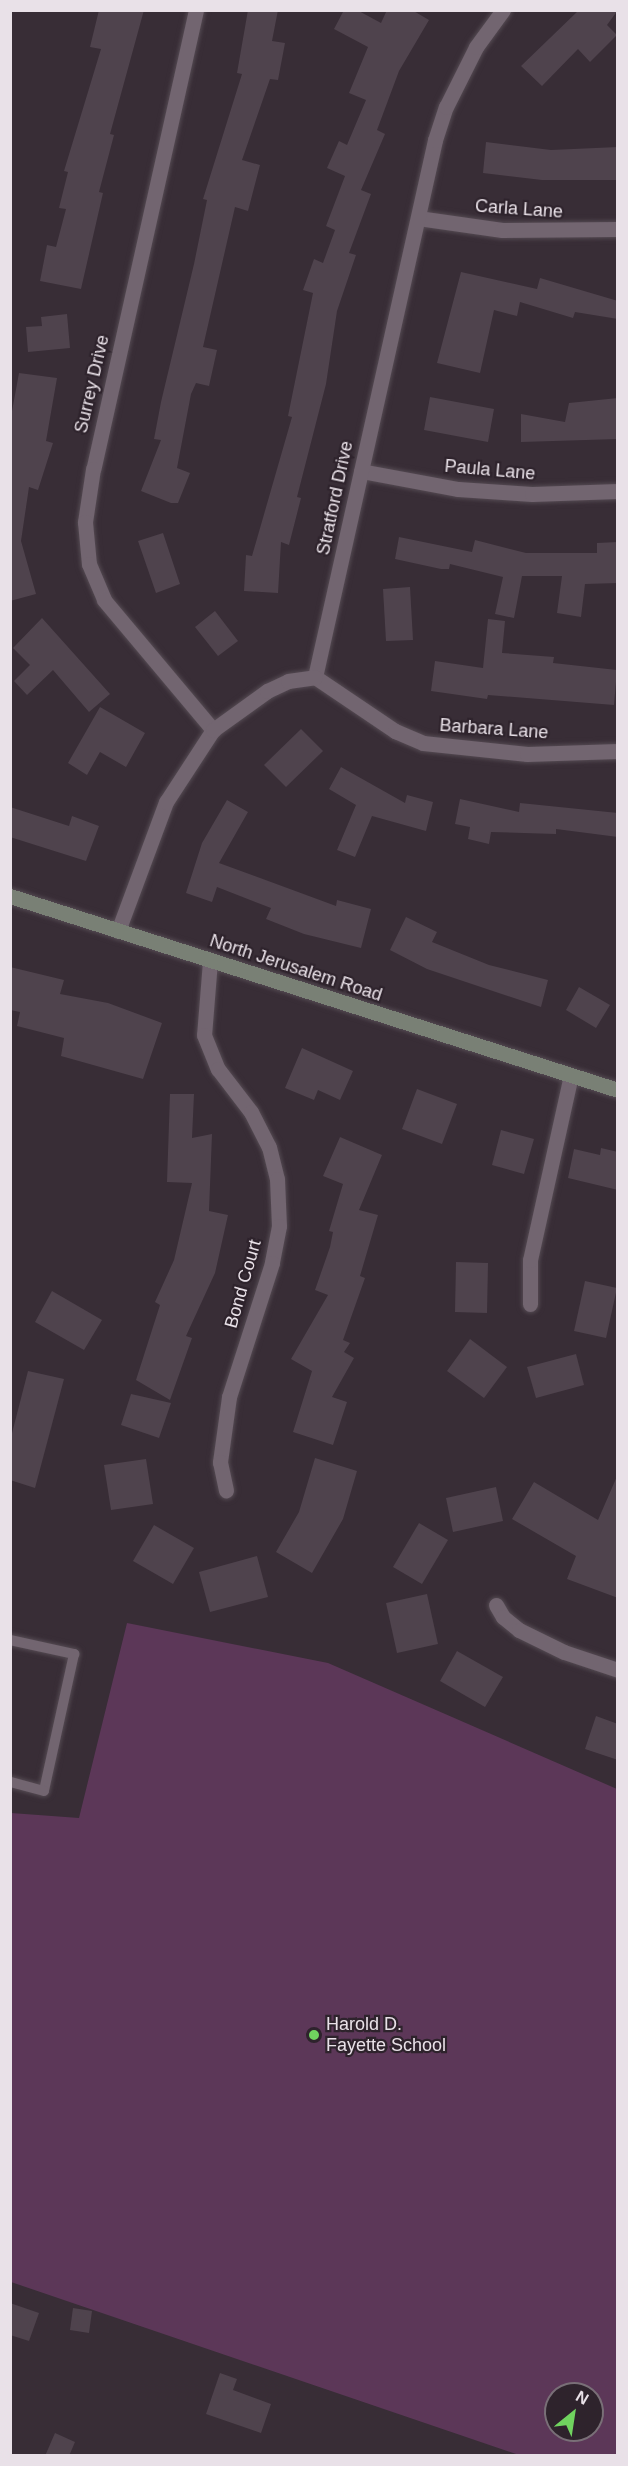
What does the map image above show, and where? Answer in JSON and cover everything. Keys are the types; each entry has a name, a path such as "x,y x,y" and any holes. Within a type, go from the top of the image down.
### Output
{"main road":[{"name":"North Jerusalem Road","path":"10,896 618,1090"}],"street":[{"name":"Surrey Drive","path":"196,10 93,469 85,522 89,564 104,600 213,730"},
{"name":"Stratford Drive","path":"315,677 418,218 446,107 476,47 503,10"},
{"name":"Carla Lane","path":"418,218 502,230 618,229"},
{"name":"Paula Lane","path":"361,471 458,489 532,494 618,491"},
{"path":"118,931 166,802 213,730 267,691 288,681 315,677"},
{"name":"Barbara Lane","path":"315,677 395,731 423,743 527,754 618,751"},
{"name":"Bond Court","path":"210,961 204,1035 218,1069 251,1112 269,1147 277,1179 279,1226 273,1263 229,1397 220,1462 226,1490"},
{"path":"530,1304 530,1260 571,1074"},
{"path":"496,1605 503,1617 519,1630 564,1652 618,1671"}],"lane":[{"path":"10,1640 74,1654 44,1791 10,1782"}],"shaded area":[{"name":"Harold D. Fayette School","path":"127,1623 328,1663 617,1789 617,2455 519,2455 11,2282 11,1813 79,1818"}],"building":[{"path":"99,10 144,10 110,134 114,135 99,192 103,193 81,289 40,281 47,245 56,247 66,209 59,208 68,172 64,171 101,49 90,47"},
{"path":"248,10 278,10 272,41 285,43 278,80 270,79 242,160 260,165 248,211 235,207 203,347 217,350 209,386 196,383 191,394 177,468 190,473 178,503 171,503 141,491 161,440 154,439 161,402 194,264 207,200 203,199 242,74 237,73"},
{"path":"344,10 357,10 381,23 387,10 412,10 429,20 399,71 377,130 385,134 361,190 371,194 349,253 356,255 337,311 326,384 297,497 301,498 289,545 281,542 278,593 244,591 246,555 252,556 292,417 288,416 313,293 303,290 314,259 323,263 335,230 326,226 345,176 327,168 339,141 347,145 366,100 349,93 368,47 334,29"},
{"path":"579,10 618,10 607,25 617,35 590,62 578,49 542,86 521,66"},
{"path":"486,142 551,150 618,147 618,180 542,180 483,173"},
{"path":"461,272 537,289 540,278 618,301 618,319 575,312 573,318 520,302 517,316 494,310 480,373 437,363"},
{"path":"67,314 70,348 28,352 26,327 42,326 41,317"},
{"path":"19,373 57,378 46,441 53,443 38,490 29,487 21,541 36,594 10,601 10,422"},
{"path":"430,397 494,409 488,442 424,430"},
{"path":"618,398 618,439 521,442 521,414 565,422 569,403"},
{"path":"163,533 180,584 156,593 138,541"},
{"path":"399,537 472,552 475,540 526,553 597,553 597,543 618,542 618,583 585,584 581,617 557,613 562,576 522,576 514,618 495,614 503,577 450,564 449,569 441,569 395,559"},
{"path":"410,587 413,640 386,641 383,589"},
{"path":"215,611 238,641 218,656 195,627"},
{"path":"42,618 110,694 89,712 53,670 27,695 14,681 30,665 13,648"},
{"path":"488,619 505,621 502,653 554,657 553,663 617,670 614,705 488,695 487,699 431,691 435,661 483,668"},
{"path":"100,707 145,733 126,767 100,752 87,775 68,763"},
{"path":"301,729 323,751 286,787 264,765"},
{"path":"341,767 405,803 407,795 433,802 426,831 372,816 355,857 337,850 356,805 329,789"},
{"path":"460,799 519,812 520,803 618,813 618,837 556,829 556,834 491,832 489,844 468,839 470,827 455,824"},
{"path":"227,800 248,812 219,863 336,906 337,900 371,909 361,948 304,934 266,919 271,908 217,887 212,902 186,893 202,843"},
{"path":"10,807 69,826 72,816 99,826 86,861 10,837"},
{"path":"406,917 437,932 432,942 489,965 548,980 541,1007 427,969 390,950"},
{"path":"10,967 64,980 60,994 108,1003 162,1023 143,1079 61,1056 64,1038 17,1026 20,1012 10,1010"},
{"path":"579,987 610,1005 596,1028 566,1010"},
{"path":"302,1048 353,1071 340,1100 318,1090 314,1100 285,1088"},
{"path":"417,1089 457,1104 442,1144 402,1129"},
{"path":"170,1094 194,1094 192,1138 212,1134 209,1211 228,1215 215,1273 186,1336 192,1338 170,1400 136,1380 160,1305 155,1302 174,1260 192,1183 167,1182"},
{"path":"501,1130 534,1139 524,1174 492,1165"},
{"path":"340,1137 382,1155 359,1210 378,1215 360,1276 365,1278 343,1340 350,1343 344,1352 354,1358 332,1397 347,1402 333,1445 293,1432 312,1371 291,1359 328,1295 315,1290 330,1247 333,1232 329,1231 343,1184 323,1176"},
{"path":"601,1148 618,1152 618,1190 568,1178 574,1149 600,1155"},
{"path":"456,1262 488,1263 487,1313 455,1312"},
{"path":"585,1281 617,1288 606,1338 574,1331"},
{"path":"52,1291 102,1320 84,1350 35,1322"},
{"path":"470,1339 507,1367 484,1398 447,1371"},
{"path":"576,1354 584,1385 536,1398 527,1367"},
{"path":"28,1371 64,1379 35,1488 10,1480 10,1441"},
{"path":"131,1394 171,1403 159,1438 121,1425"},
{"path":"315,1458 357,1471 343,1519 312,1573 276,1552 299,1512"},
{"path":"146,1459 153,1504 111,1510 104,1465"},
{"path":"618,1474 618,1598 567,1579 576,1556 512,1519 534,1482 598,1520"},
{"path":"496,1487 503,1521 453,1532 446,1498"},
{"path":"419,1523 448,1540 422,1584 393,1567"},
{"path":"154,1525 194,1548 173,1584 133,1561"},
{"path":"257,1556 268,1597 210,1612 199,1572"},
{"path":"427,1594 438,1644 397,1653 386,1603"},
{"path":"457,1651 503,1677 485,1707 440,1681"},
{"path":"596,1716 618,1724 618,1760 585,1749"},
{"path":"10,2303 39,2313 29,2341 10,2335"},
{"path":"73,2308 92,2311 89,2333 70,2330"},
{"path":"220,2373 237,2379 233,2390 271,2404 261,2433 206,2414"},
{"path":"55,2433 75,2442 69,2456 45,2456"}],"place":[{"name":"Harold D. Fayette School","path":"314,2035"}]}
